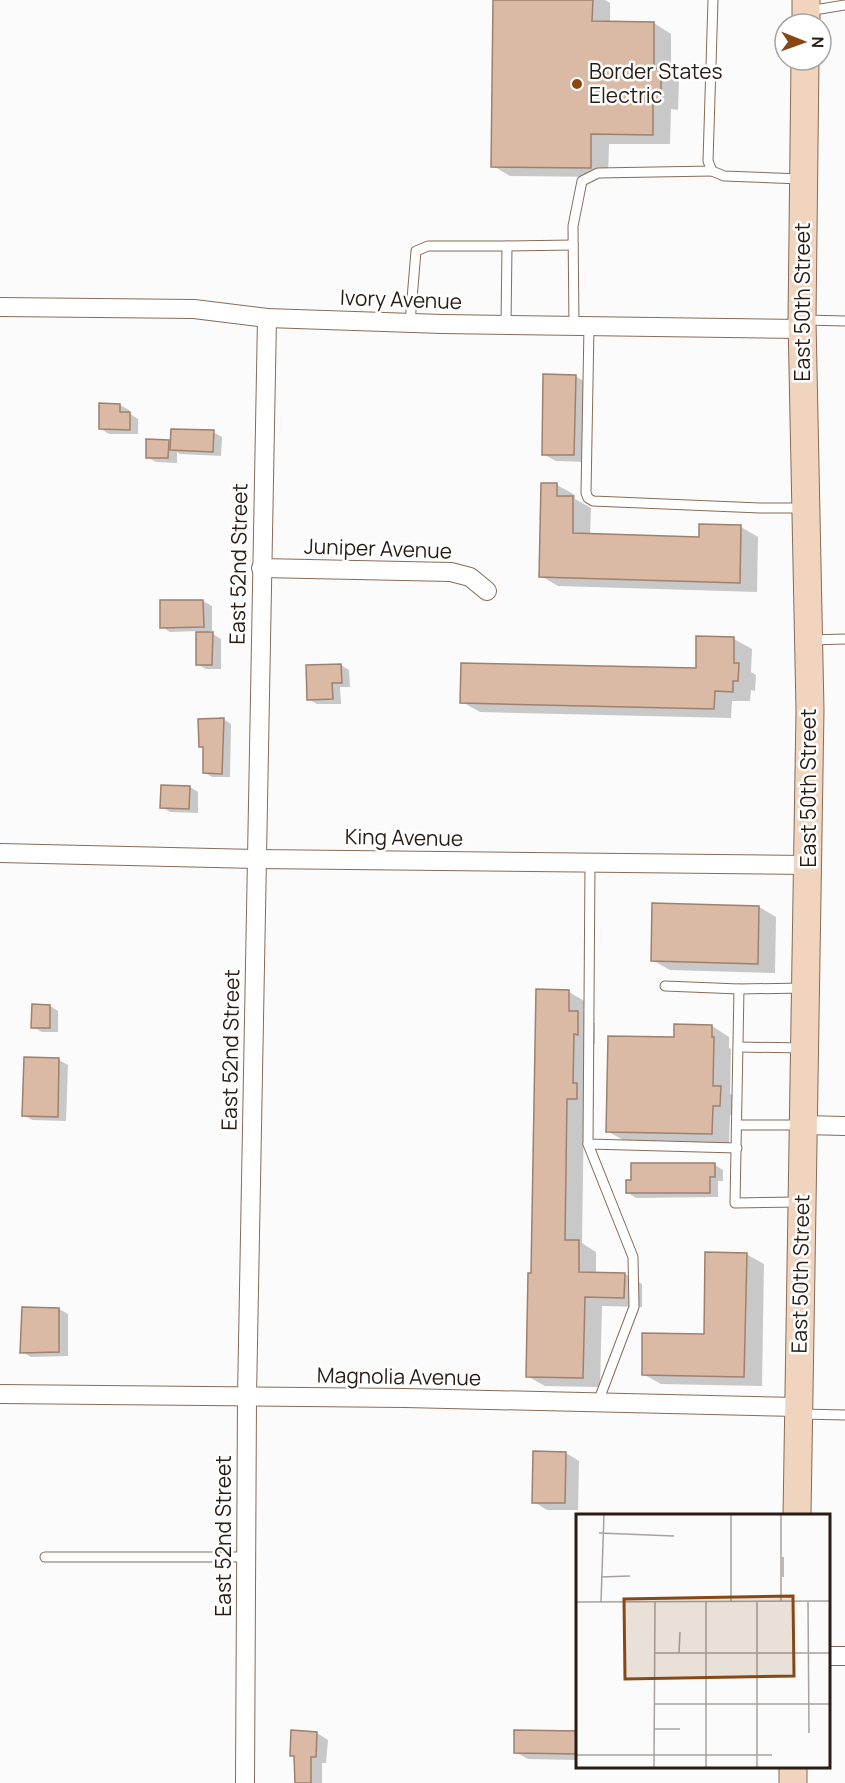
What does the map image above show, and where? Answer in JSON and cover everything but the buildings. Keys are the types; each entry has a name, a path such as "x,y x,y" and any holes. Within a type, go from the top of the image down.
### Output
{"main road":[{"name":"East 50th Street","path":"797,1514 808,865 808,640 802,324 805,72"}],"street":[{"name":"Ivory Avenue","path":"0,307 194,309 267,318 410,323 582,326 802,324"},
{"name":"East 52nd Street","path":"244,1783 247,1397 267,318"},
{"name":"Juniper Avenue","path":"261,568 451,572 470,577 487,591"},
{"name":"King Avenue","path":"0,853 257,859 808,865"},
{"path":"803,1125 845,1126"},
{"name":"Magnolia Avenue","path":"0,1394 598,1402 798,1410"}],"lane":[{"path":"712,0 708,161 712,171"},
{"path":"806,12 845,5"},
{"path":"803,179 724,176 712,171 598,173 582,181 573,226 573,245 582,326 586,493 588,498 593,501 806,507"},
{"path":"410,323 416,251 428,246 573,245"},
{"path":"506,325 507,246"},
{"path":"802,324 845,321"},
{"path":"808,640 845,639"},
{"path":"590,862 588,1144 633,1257 634,1307 598,1402"},
{"path":"665,986 740,989 806,987"},
{"path":"740,989 735,1203 802,1202"},
{"path":"739,1047 805,1048"},
{"path":"737,1125 803,1125"},
{"path":"588,1144 737,1148"},
{"path":"798,1410 845,1415"},
{"path":"45,1557 246,1557"}],"place":[{"name":"Border States Electric","path":"577,84"}]}
